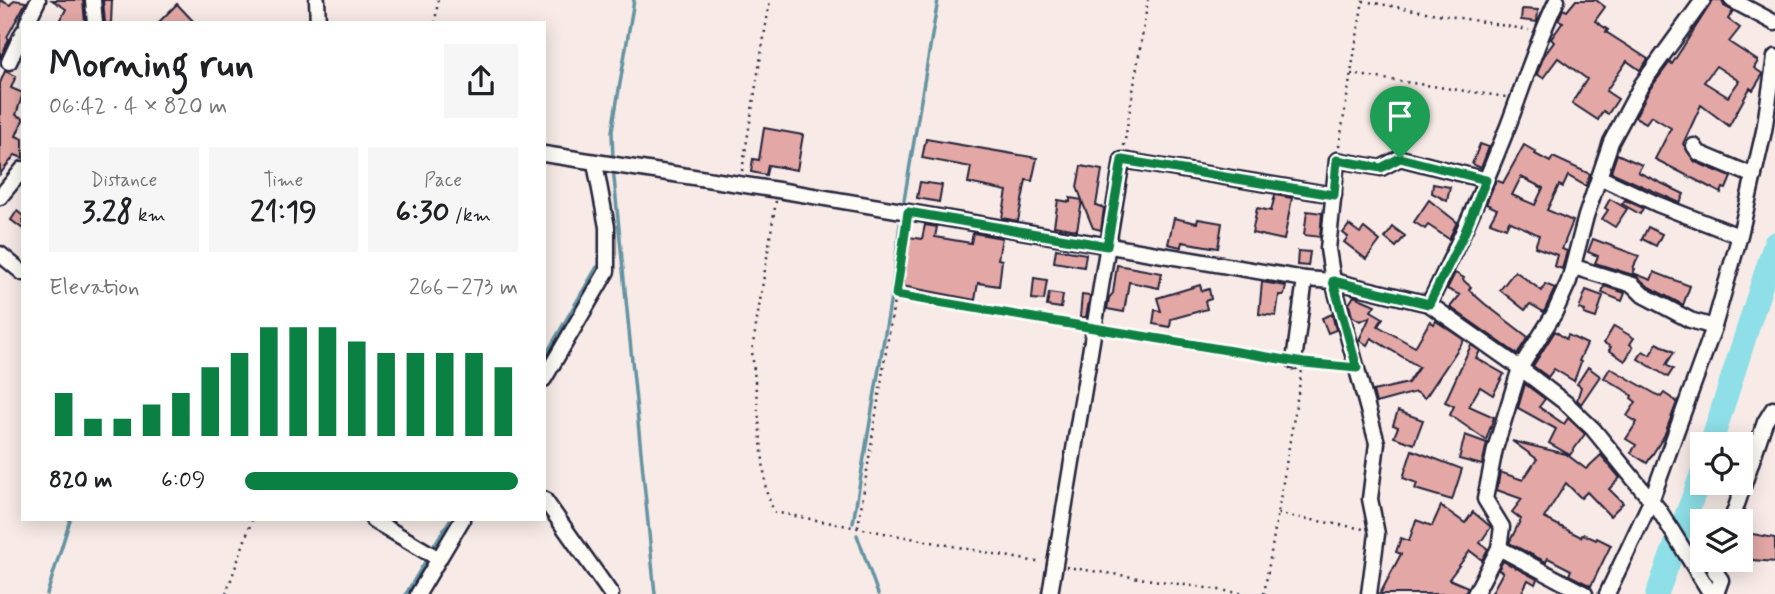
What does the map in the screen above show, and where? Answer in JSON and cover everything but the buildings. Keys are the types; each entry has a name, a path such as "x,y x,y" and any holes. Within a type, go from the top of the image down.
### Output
{"street":[{"path":"28,21 38,0"},
{"path":"93,0 95,21"},
{"path":"317,0 318,21"},
{"path":"1429,304 1464,234 1557,0"},
{"path":"1475,594 1499,548 1502,527 1485,499 1495,449 1520,368 1554,314 1574,267 1586,216 1611,142 1642,84 1703,0"},
{"path":"1732,0 1775,23"},
{"path":"11,62 21,37"},
{"path":"1607,594 1655,505 1714,327 1754,176 1775,57"},
{"path":"1694,146 1699,153 1754,176"},
{"path":"546,154 778,190 1305,279 1333,281 1429,304 1567,404 1592,429 1655,505 1714,594 1721,580 1717,572"},
{"path":"1369,594 1377,531 1370,499 1377,443 1333,281 1328,249 1337,160 1381,168 1400,158 1486,180"},
{"path":"1050,594 1122,160 1334,195"},
{"path":"546,376 607,271 607,227 600,164"},
{"path":"0,197 21,171"},
{"path":"1599,177 1657,204 1740,236"},
{"path":"0,254 21,271"},
{"path":"1574,267 1633,285 1643,295 1690,320 1714,327"},
{"path":"1294,361 1305,279"},
{"path":"1735,509 1765,422 1773,409 1775,410"},
{"path":"546,502 611,594"},
{"path":"375,521 439,559"},
{"path":"418,594 461,521"},
{"path":"1499,548 1585,594"}],"path":[{"path":"435,21 438,0"},
{"path":"740,185 770,0"},
{"path":"1122,160 1148,0"},
{"path":"1337,160 1363,0 1542,33"},
{"path":"1351,74 1517,99"},
{"path":"778,190 752,351 766,491 774,512 1055,566 1246,594"},
{"path":"858,528 908,212"},
{"path":"896,295 1294,361"},
{"path":"1264,594 1304,363 1357,368"},
{"path":"1278,514 1377,531"},
{"path":"226,594 252,521"}],"waterway":[{"path":"613,161 612,131 634,0"},
{"path":"904,200 938,0"},
{"path":"613,168 655,594"},
{"path":"853,523 891,297 900,224"},
{"path":"1715,432 1775,243"},
{"path":"546,355 597,267"},
{"path":"1657,594 1694,495"},
{"path":"47,594 70,521"},
{"path":"433,547 449,521"},
{"path":"857,535 878,594"},
{"path":"406,594 428,557"}],"route":[{"path":"1400,158 1486,180 1464,234 1429,304 1333,281 1357,368 1304,363 896,295 908,212 1107,246 1122,160 1334,195 1337,160 1381,168 1400,158"}]}
